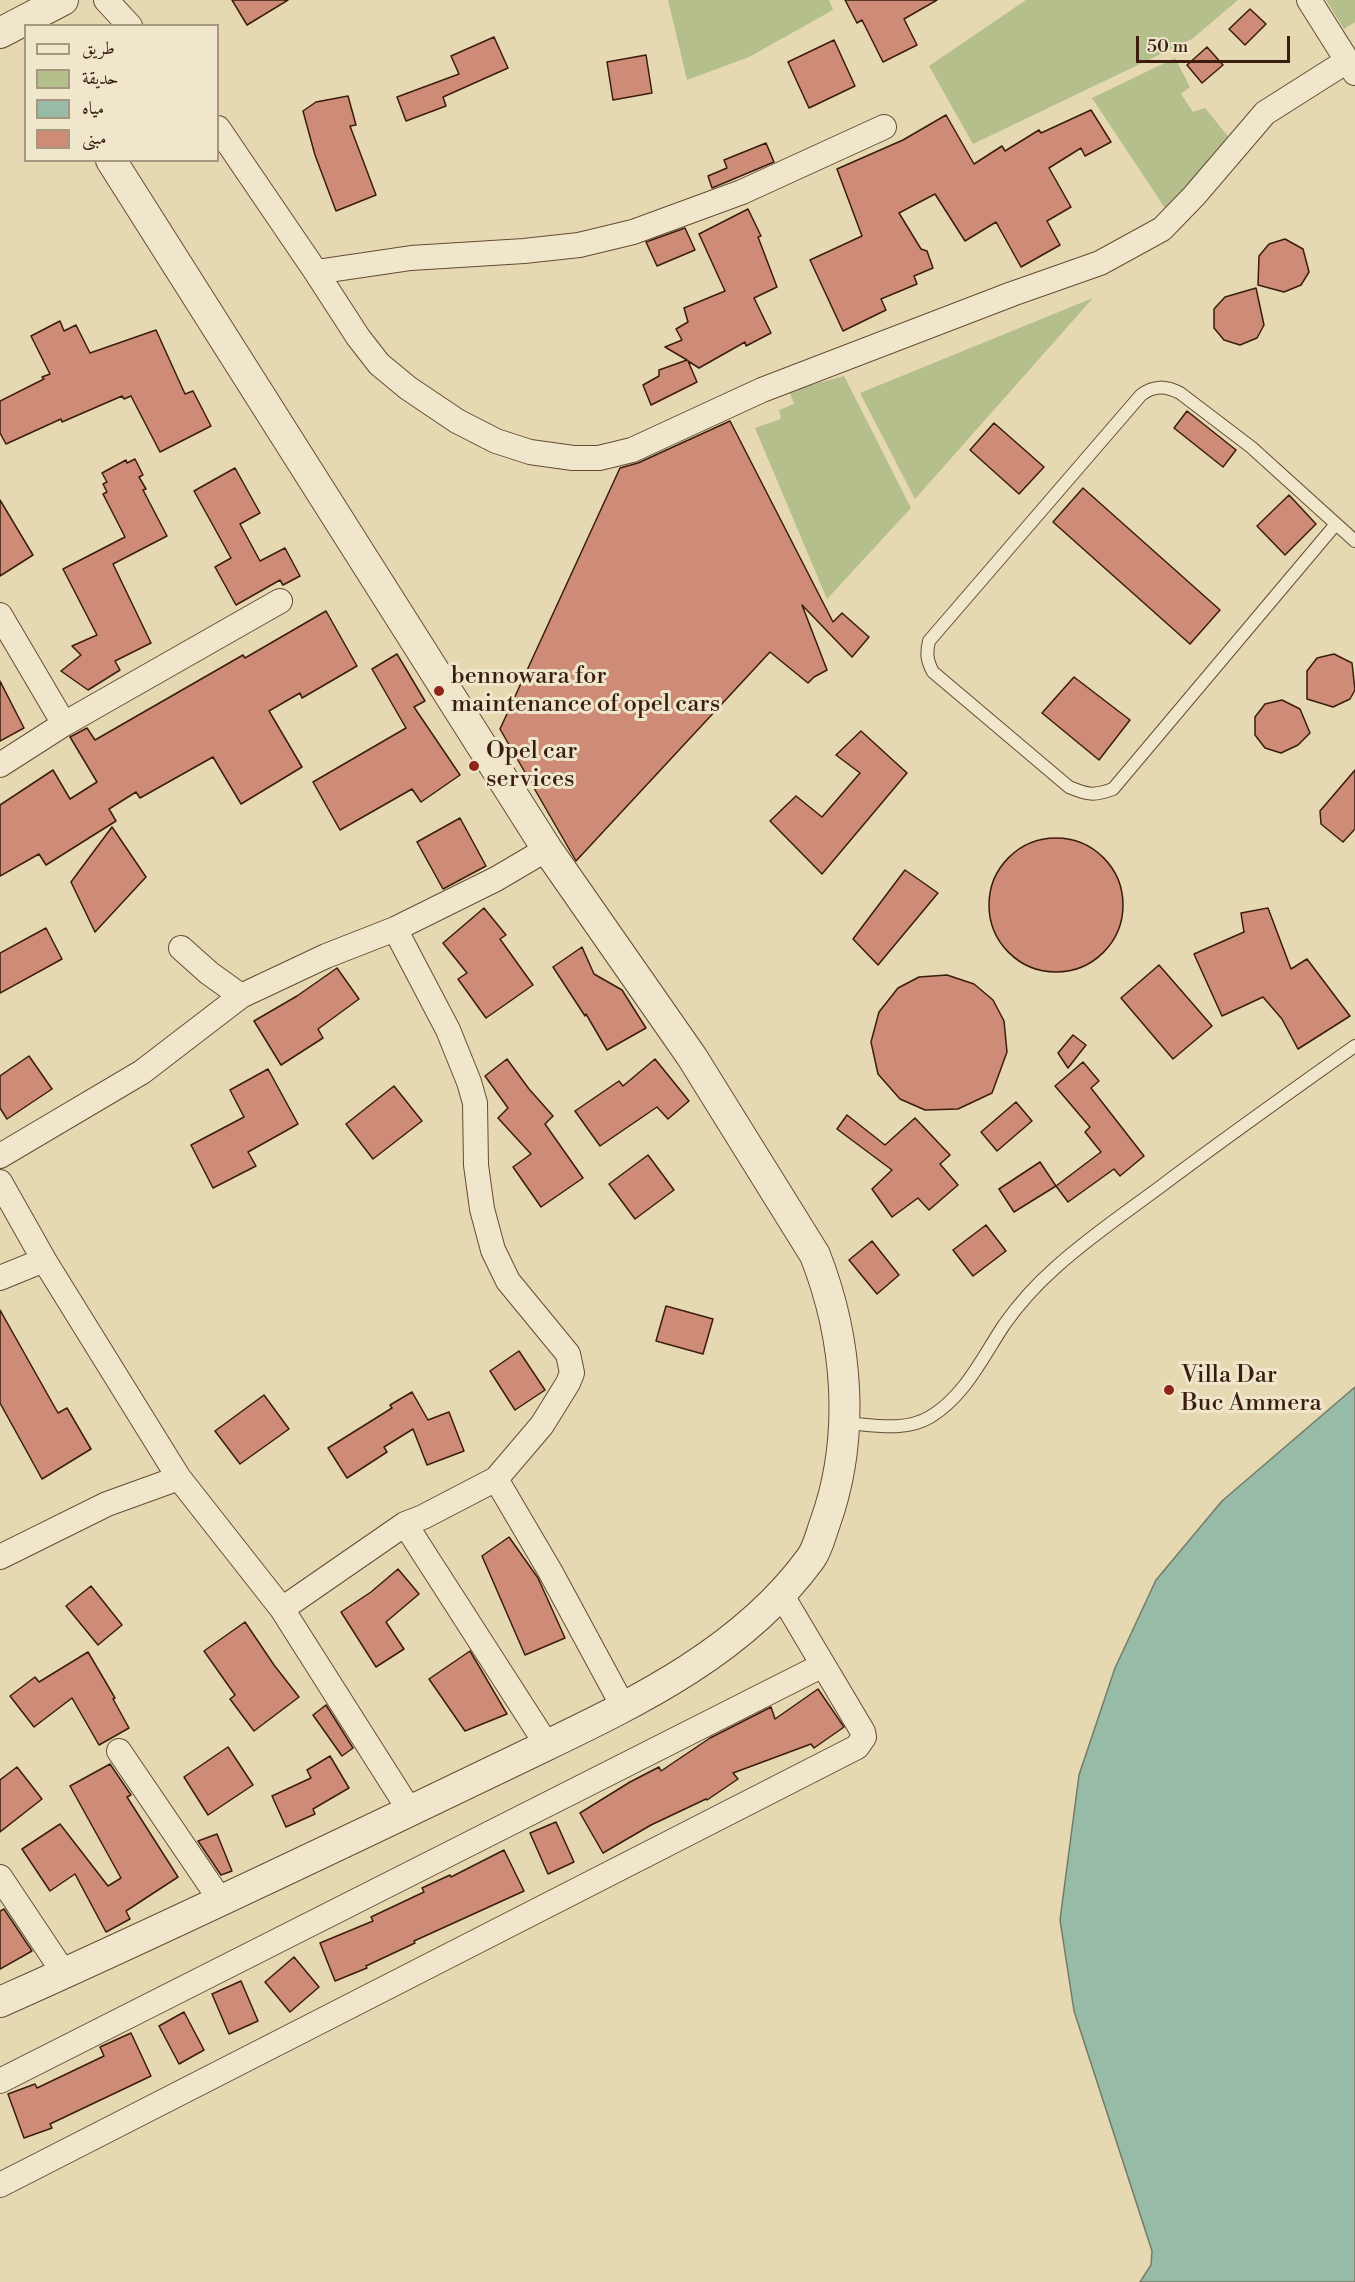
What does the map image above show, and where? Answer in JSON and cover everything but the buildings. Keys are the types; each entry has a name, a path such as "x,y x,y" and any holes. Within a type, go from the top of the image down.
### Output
{"street":[{"path":"17,27 63,0"},
{"path":"106,0 128,24"},
{"path":"219,129 358,337 379,364 408,388 457,421 496,441 530,452 573,458 599,458 632,450 762,390 1100,262 1162,229 1194,196 1265,113 1351,67 1309,0"},
{"path":"316,272 411,258 579,245 633,232 742,192 884,127"},
{"path":"0,2002 221,1901 624,1708 711,1656 781,1594 813,1555 838,1482 846,1424 841,1366 833,1315 826,1284 814,1255 692,1057 547,849 112,162"},
{"path":"0,765 64,724 280,601"},
{"path":"0,615 64,724"},
{"path":"0,1156 142,1072 241,996 326,956 395,929 496,879 547,849"},
{"path":"282,1609 405,1524 496,1479 542,1425 561,1397 572,1372 571,1363 562,1346 508,1281 493,1250 482,1209 476,1165 475,1103 469,1082 448,1030 395,929"},
{"path":"182,948 209,974 241,996"},
{"path":"0,1182 44,1260 179,1478 282,1609 411,1811"},
{"path":"0,1278 44,1260"},
{"path":"0,1557 107,1504 179,1478"},
{"path":"496,1479 550,1571 624,1708"},
{"path":"405,1524 547,1745"},
{"path":"0,2185 857,1747 864,1737 863,1732 781,1594"},
{"path":"0,2081 823,1665"},
{"path":"119,1751 221,1901"},
{"path":"0,1877 64,1974"}],"lane":[{"path":"1336,524 1113,789 1099,794 1085,794 1069,787 933,672 927,662 926,651 929,641 1141,395 1149,389 1170,388 1180,393 1251,447 1355,541"},
{"path":"846,1424 892,1426 913,1424 929,1418 942,1409 980,1365 1005,1324 1055,1268 1116,1220 1355,1046"}],"green space":[{"path":"668,0 829,0 833,10 749,57 687,80"},
{"path":"1026,0 1238,0 1192,39 973,144 929,66"},
{"path":"1326,0 1355,0 1355,22 1344,29"},
{"path":"1175,58 1190,87 1181,94 1193,112 1205,108 1235,145 1170,217 1092,98"},
{"path":"1093,298 915,499 860,393"},
{"path":"844,376 911,508 827,599 755,428 781,419 779,410 794,404 789,391"}],"water":[{"path":"1355,1387 1355,2282 1140,2282 1151,2265 1152,2251 1074,2011 1060,1920 1079,1775 1115,1668 1156,1580 1222,1501"}],"place":[{"name":"bennowara for maintenance of opel cars","path":"439,691"},
{"name":"Opel car services","path":"474,766"},
{"name":"Villa Dar Buc Ammera","path":"1169,1390"}]}
